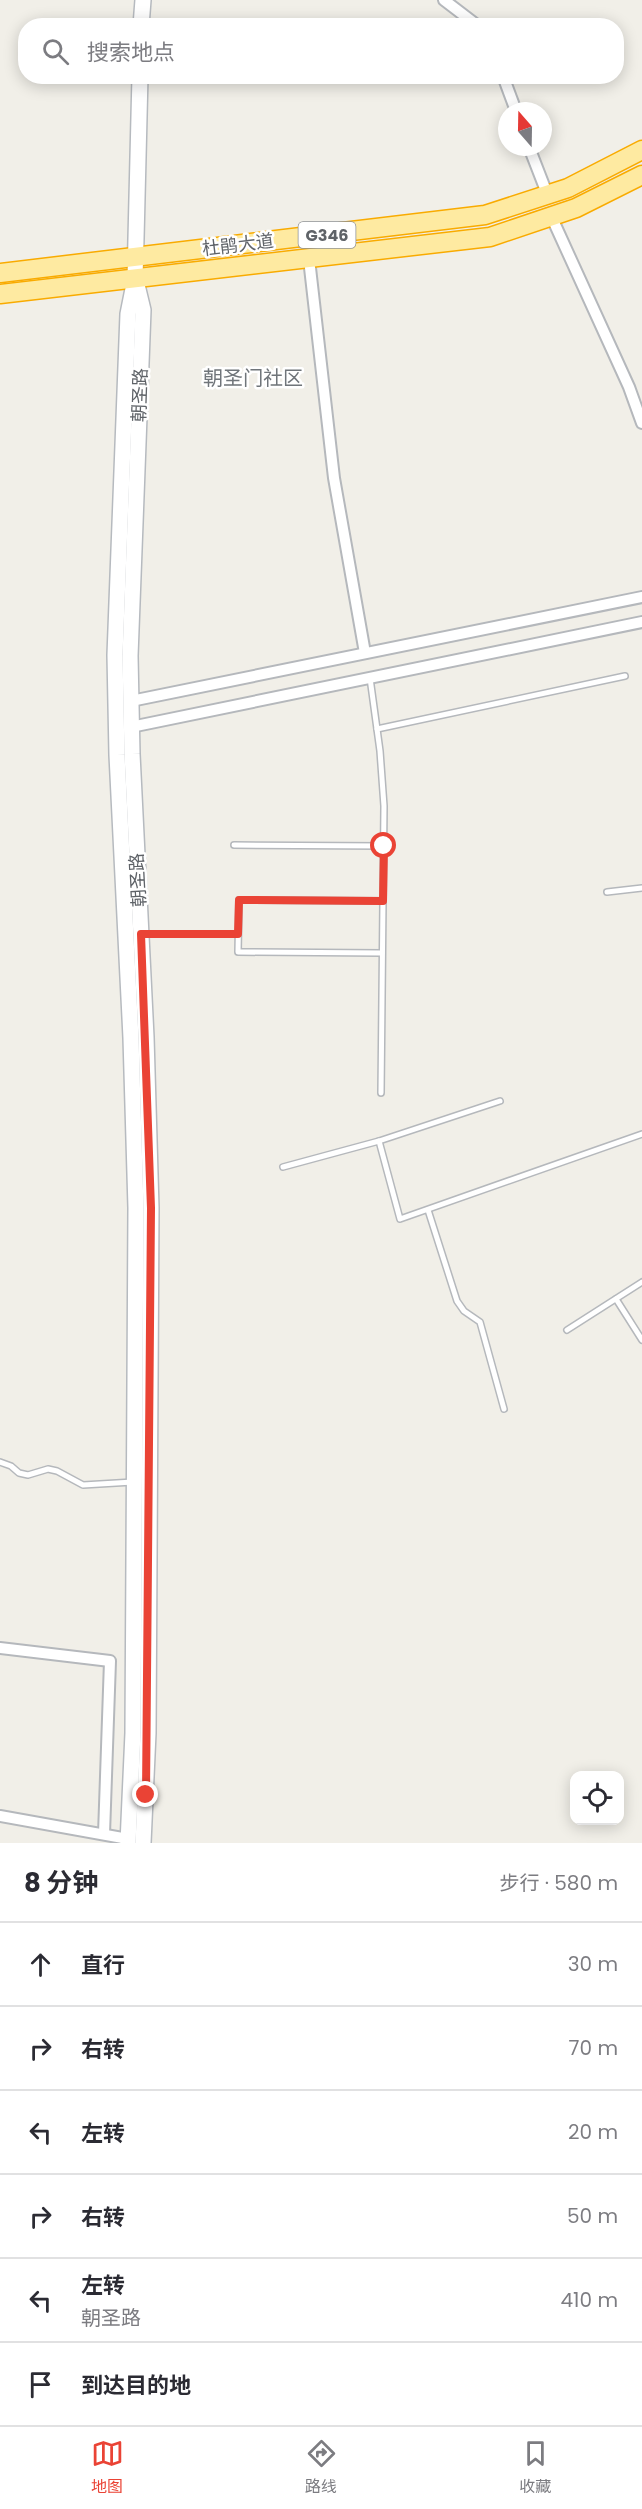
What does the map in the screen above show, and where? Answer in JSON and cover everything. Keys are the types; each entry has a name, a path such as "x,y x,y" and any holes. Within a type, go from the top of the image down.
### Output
{"highway":[{"name":"杜鹃大道","path":"0,273 485,215 548,196 590,178 642,150"},
{"name":"杜鹃大道","path":"0,294 490,237 552,218 642,175"}],"main road":[{"path":"142,18 143,0"},
{"name":"朝圣路","path":"133,1842 136,1208 115,656 128,314 135,279 136,257 140,84"},
{"name":"朝圣路","path":"133,1842 148,1733 151,1208 131,727 130,656 143,310 135,279"}],"street":[{"path":"444,0 468,18"},
{"path":"505,84 512,102"},
{"path":"532,156 548,196"},
{"path":"552,218 629,387 642,423"},
{"path":"309,258 334,478 365,653"},
{"path":"131,701 642,597"},
{"path":"131,727 642,622"},
{"path":"0,1648 110,1661 104,1834"},
{"path":"0,1816 104,1834 133,1842"}],"lane":[{"path":"377,729 624,676"},
{"path":"370,678 384,806 381,1093"},
{"path":"234,845 384,846"},
{"path":"607,892 642,888"},
{"path":"382,953 238,952 238,934 239,900 383,901"},
{"path":"141,934 238,934"},
{"path":"283,1167 379,1141 500,1101"},
{"path":"379,1141 400,1219 642,1134"},
{"path":"428,1210 457,1300 464,1311 480,1322 504,1409"},
{"path":"567,1330 642,1282"},
{"path":"616,1299 642,1340"},
{"path":"0,1462 11,1466 19,1473 28,1475 48,1469 57,1471 83,1485 134,1482"}],"district":[{"name":"朝圣门社区","path":"253,378"}],"route":[{"path":"146,1795 151,1208 141,934 238,934 239,900 383,901 384,846"}]}
